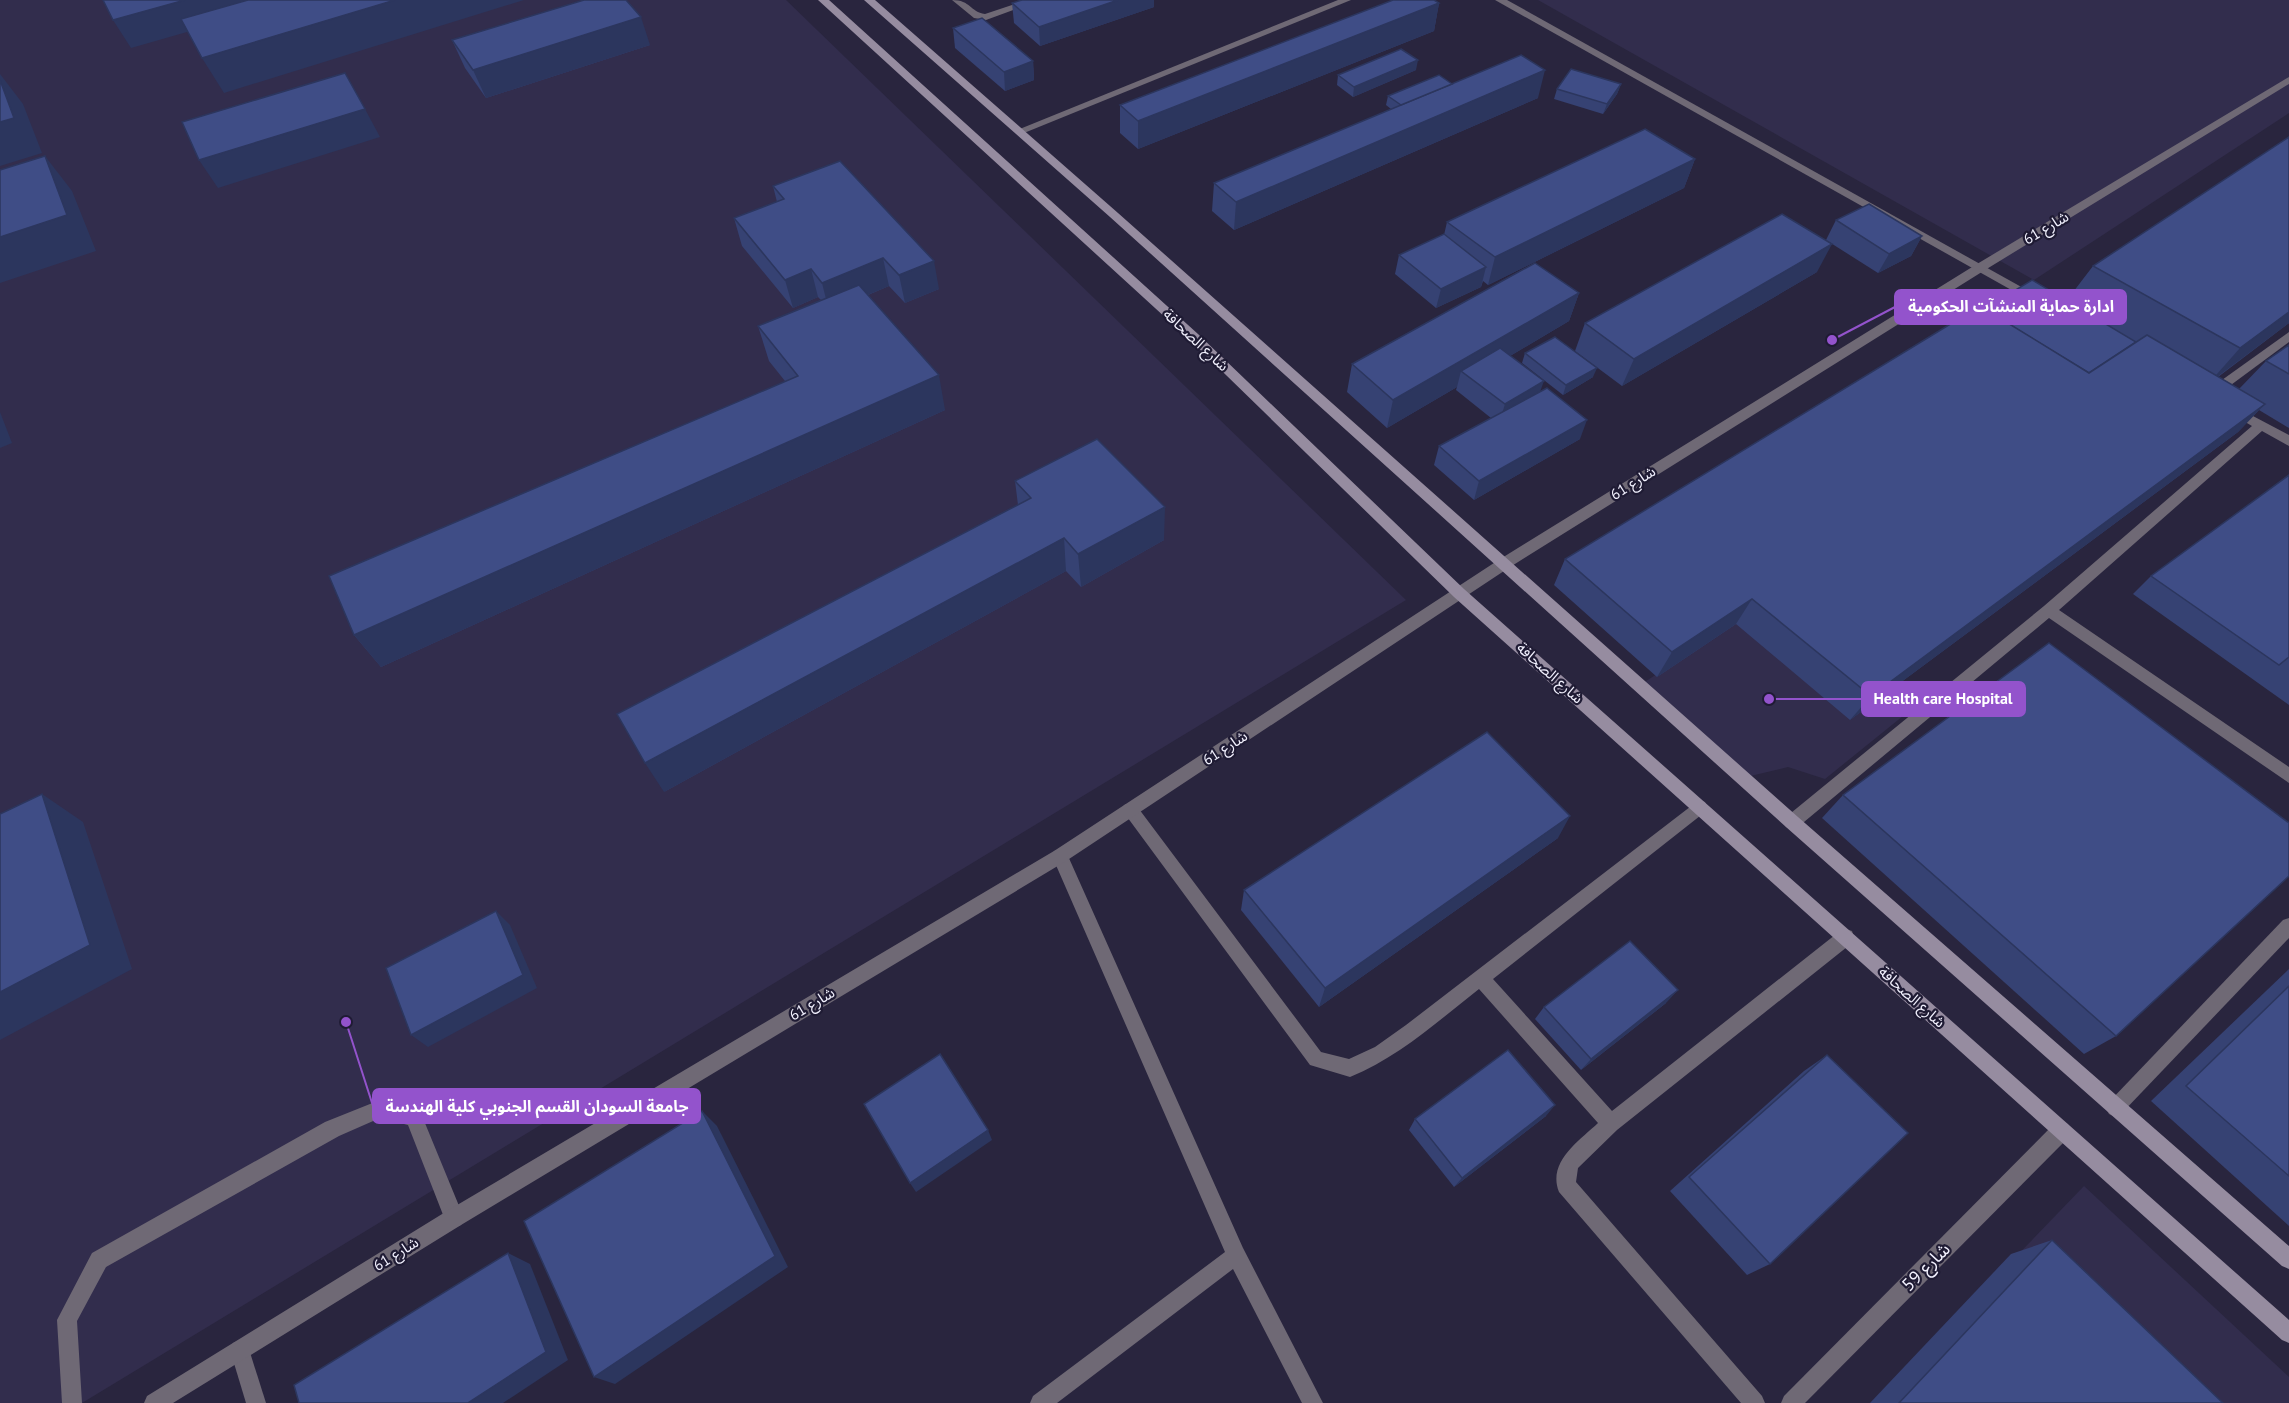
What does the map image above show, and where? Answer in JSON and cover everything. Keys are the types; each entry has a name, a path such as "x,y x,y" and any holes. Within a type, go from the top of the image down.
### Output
{"main road":[{"name":"شارع الصحافة","path":"823,0 1194,337 1459,593 2289,1333"},
{"path":"869,0 1020,131 1502,565 1584,634 1792,822 2289,1259"}],"street":[{"path":"957,0 977,16 986,16 1036,0"},
{"path":"1020,131 1346,0"},
{"path":"1500,0 2043,302"},
{"name":"شارع 61","path":"154,1403 454,1218 1060,856 1502,565 1981,267 2289,80"},
{"path":"2289,336 2212,398 2289,441"},
{"path":"1792,822 2049,610 2261,425"},
{"path":"2049,610 2289,776"},
{"path":"1130,810 1316,1059 1350,1068 1381,1053 1481,978 1699,807"},
{"path":"1060,856 1236,1255 1313,1403"},
{"path":"2115,1108 2289,926"},
{"path":"1755,1403 1566,1185 1569,1163 1611,1124 1846,937"},
{"path":"1481,978 1611,1124"},
{"path":"72,1403 67,1320 99,1260 332,1129 380,1108 414,1117 454,1218"},
{"name":"شارع 59","path":"1791,1403 2061,1131"},
{"path":"1040,1403 1236,1255"},
{"path":"240,1350 256,1403"}],"shaded area":[{"path":"0,0 786,0 1406,600 82,1403 0,1403"},
{"path":"1538,0 2289,0 2289,113 2034,280"},
{"path":"1762,606 1903,716 1825,779 1788,767 1742,778 1640,685"},
{"path":"2084,1186 2289,1377 2289,1403 1875,1403"}],"building":[{"path":"103,0 185,0 113,20"},
{"path":"248,0 395,0 202,58 181,19"},
{"path":"584,0 626,0 641,17 473,70 452,40"},
{"path":"1022,0 1118,0 1039,27 1012,3"},
{"path":"1393,0 1434,0 1439,3 1138,121 1120,105"},
{"path":"982,18 1033,61 1004,72 953,28"},
{"path":"1401,49 1418,60 1354,87 1338,75"},
{"path":"1521,55 1545,70 1236,202 1214,183"},
{"path":"1571,69 1621,84 1607,104 1557,89"},
{"path":"345,73 365,109 199,160 182,122"},
{"path":"1439,75 1452,84 1401,105 1388,96"},
{"path":"0,80 14,118 0,122"},
{"path":"1645,129 1695,159 1495,257 1447,222"},
{"path":"2289,137 2289,312 2240,348 2093,266"},
{"path":"45,156 67,215 0,237 0,170"},
{"path":"840,161 934,261 899,275 883,258 822,283 811,269 785,280 734,218 784,199 773,186"},
{"path":"1869,204 1922,236 1889,254 1836,220"},
{"path":"1782,214 1832,244 1634,359 1585,323"},
{"path":"1444,234 1486,267 1441,289 1399,255"},
{"path":"1535,263 1579,293 1393,400 1352,364"},
{"path":"2032,280 2136,342 2089,373 1984,309"},
{"path":"859,285 939,375 354,635 329,576 798,376 758,326"},
{"path":"1980,306 2089,373 2147,335 2265,404 1871,696 1752,599 1672,652 1565,559"},
{"path":"1555,337 1597,368 1566,385 1525,353"},
{"path":"2289,345 2289,374 2266,361"},
{"path":"1500,348 1544,381 1505,404 1461,371"},
{"path":"1547,388 1587,420 1479,481 1439,446"},
{"path":"1097,439 1165,507 1078,554 1064,538 645,763 617,714 1031,498 1015,481"},
{"path":"2289,475 2289,657 2279,665 2151,576"},
{"path":"2049,643 2289,823 2289,876 2116,1036 1843,795"},
{"path":"1487,732 1570,816 1325,988 1244,890"},
{"path":"42,794 90,945 0,992 0,814"},
{"path":"496,911 523,975 411,1035 386,968"},
{"path":"1630,941 1678,990 1591,1059 1544,1007"},
{"path":"2289,986 2289,1176 2186,1086"},
{"path":"1508,1050 1555,1105 1462,1178 1415,1119"},
{"path":"940,1054 988,1130 910,1183 864,1104"},
{"path":"1827,1055 1908,1133 1770,1264 1689,1177"},
{"path":"702,1111 775,1256 594,1377 524,1221"},
{"path":"2052,1240 2223,1403 1899,1403"},
{"path":"508,1253 546,1352 468,1403 299,1403 294,1385"}],"place":[{"name":"ادارة حماية المنشآت الحكومية","path":"1832,340"},
{"name":"Health care Hospital","path":"1769,699"},
{"name":"جامعة السودان القسم الجنوبي كلية الهندسة","path":"346,1022"}]}
